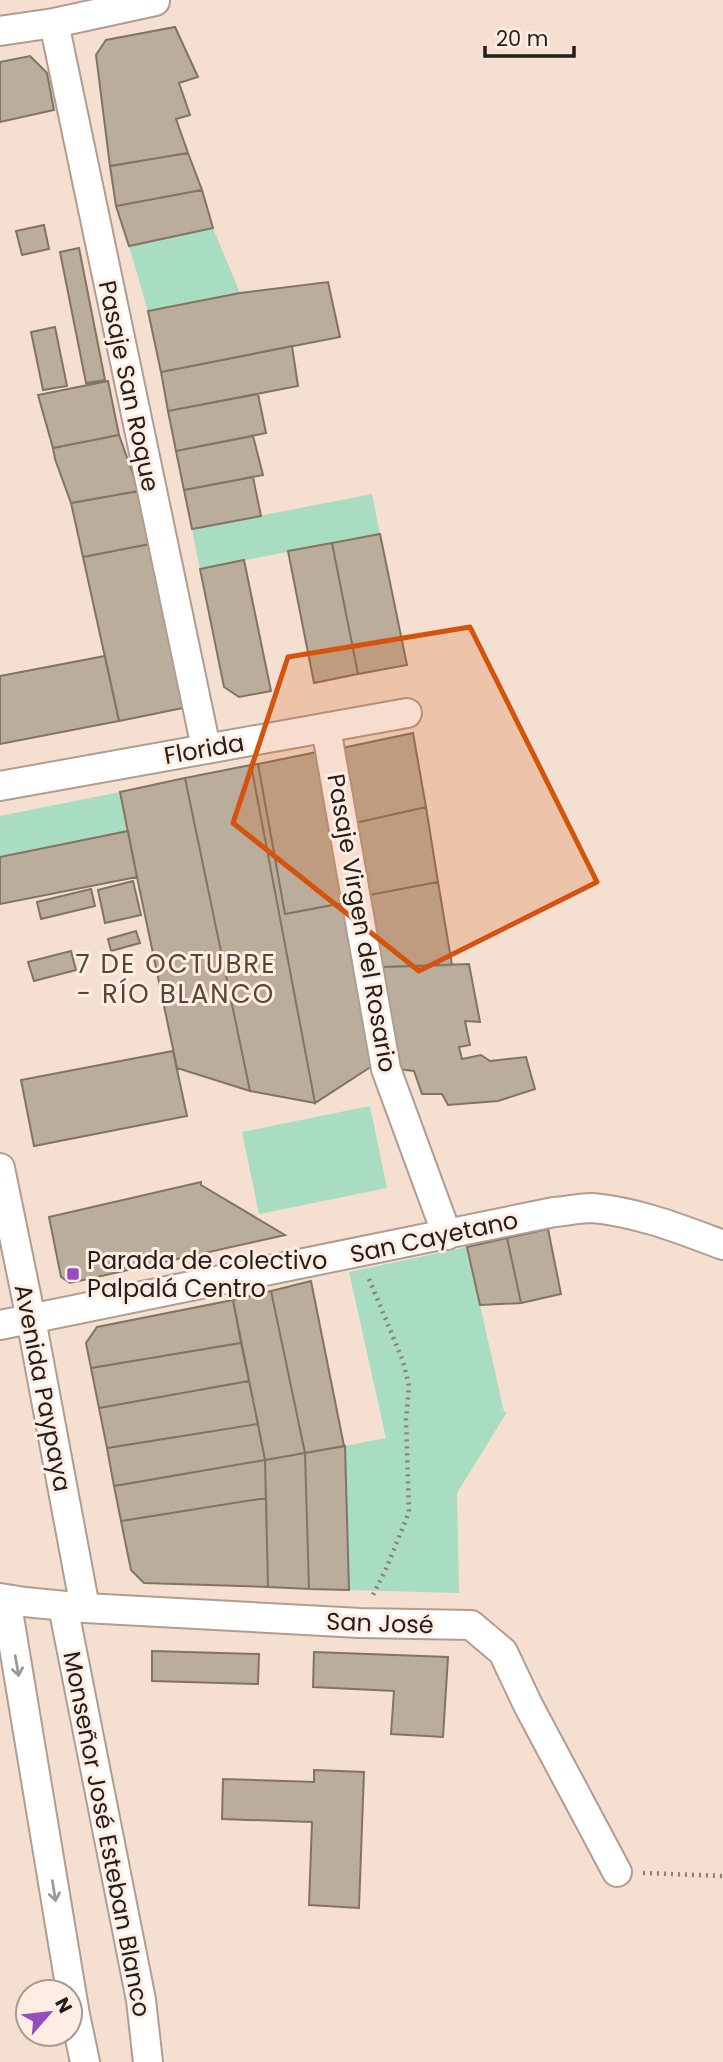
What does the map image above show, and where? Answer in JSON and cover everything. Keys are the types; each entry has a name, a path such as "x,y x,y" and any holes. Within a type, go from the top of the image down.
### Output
{"street":[{"path":"0,31 54,23 155,1"},
{"name":"Pasaje San Roque","path":"54,23 206,748"},
{"name":"Florida","path":"0,786 407,713"},
{"name":"Pasaje Virgen del Rosario","path":"326,728 386,1069 447,1235"},
{"name":"Avenida Paypaya","path":"0,1168 31,1319 74,1607"},
{"name":"San Cayetano","path":"0,1325 554,1212 590,1208 657,1221 723,1245"},
{"path":"3,1598 85,2062"},
{"name":"San José","path":"3,1598 74,1607 360,1623 471,1625 503,1652 528,1705 617,1872"},
{"name":"Monseñor José Esteban Blanco","path":"74,1607 141,2000 148,2062"}],"path":[{"path":"359,1252 403,1361 409,1386 406,1420 409,1512 360,1623"},
{"path":"617,1872 723,1876"}],"highlighted area":[{"path":"470,627 597,882 419,971 233,823 288,657"}],"green space":[{"path":"213,228 240,293 148,311 129,246"},
{"path":"372,494 380,534 200,569 192,529"},
{"path":"120,792 128,831 0,857 0,816"},
{"path":"370,1106 387,1188 259,1214 242,1132"},
{"path":"467,1247 504,1412 507,1412 457,1493 459,1593 349,1590 345,1446 386,1438 349,1272"}],"building":[{"path":"175,27 198,77 179,83 190,115 176,119 188,153 110,166 96,55 106,40"},
{"path":"30,56 47,73 54,110 0,122 0,62"},
{"path":"188,153 202,190 116,206 110,166"},
{"path":"202,190 213,228 129,246 116,206"},
{"path":"44,225 49,249 22,255 16,231"},
{"path":"79,248 105,380 86,383 60,252"},
{"path":"328,282 340,337 161,372 148,311 240,293"},
{"path":"55,327 67,386 43,390 31,332"},
{"path":"292,346 298,386 168,411 161,372"},
{"path":"108,381 119,435 53,448 38,395"},
{"path":"258,394 266,433 176,451 168,411"},
{"path":"119,435 139,491 71,503 53,448"},
{"path":"253,436 263,475 184,490 176,451"},
{"path":"253,477 261,516 192,529 184,490"},
{"path":"139,491 150,544 83,557 71,503"},
{"path":"380,534 407,665 358,674 332,543"},
{"path":"332,543 358,674 314,683 288,551"},
{"path":"150,544 183,708 119,721 83,557"},
{"path":"244,560 271,691 239,697 224,687 200,569"},
{"path":"105,656 119,721 0,744 0,676"},
{"path":"413,733 426,807 355,823 342,748"},
{"path":"317,752 343,903 285,914 258,764"},
{"path":"258,764 285,914 343,903 372,1066 315,1103 251,765"},
{"path":"251,765 315,1103 250,1091 185,778"},
{"path":"185,778 250,1091 177,1068 137,877 120,792"},
{"path":"426,807 438,882 369,895 355,823"},
{"path":"128,831 137,877 0,904 0,857"},
{"path":"133,881 141,915 105,923 98,890"},
{"path":"438,882 452,965 382,967 369,895"},
{"path":"91,889 95,906 41,919 37,902"},
{"path":"136,931 140,943 111,951 108,939"},
{"path":"71,951 76,970 34,981 28,962"},
{"path":"469,964 480,1022 465,1021 470,1045 459,1047 462,1059 481,1055 490,1061 526,1057 535,1089 498,1101 448,1105 442,1094 422,1094 414,1071 398,1069 382,967"},
{"path":"173,1051 187,1116 34,1146 21,1080"},
{"path":"201,1182 201,1185 285,1235 70,1283 61,1277 49,1217"},
{"path":"548,1229 561,1294 521,1303 507,1238"},
{"path":"507,1238 521,1303 480,1305 467,1247"},
{"path":"311,1281 344,1446 305,1453 271,1291"},
{"path":"271,1291 305,1453 265,1460 233,1300"},
{"path":"233,1300 241,1343 91,1368 86,1343 97,1327"},
{"path":"241,1343 249,1381 99,1408 91,1368"},
{"path":"249,1381 258,1424 107,1448 99,1408"},
{"path":"258,1424 265,1460 114,1486 107,1448"},
{"path":"345,1446 349,1590 309,1589 305,1453"},
{"path":"305,1453 309,1589 268,1587 265,1460"},
{"path":"265,1460 266,1498 121,1521 114,1486"},
{"path":"266,1498 268,1587 144,1583 131,1570 121,1521"},
{"path":"152,1651 259,1654 258,1684 152,1681"},
{"path":"314,1652 448,1657 443,1737 391,1734 394,1691 313,1687"},
{"path":"314,1770 364,1772 359,1908 309,1905 312,1822 222,1819 223,1779 314,1782"}],"place":[{"name":"Parada de colectivo Palpalá Centro","path":"73,1274"}],"district":[{"name":"7 DE OCTUBRE - RÍO BLANCO","path":"176,979"}]}
